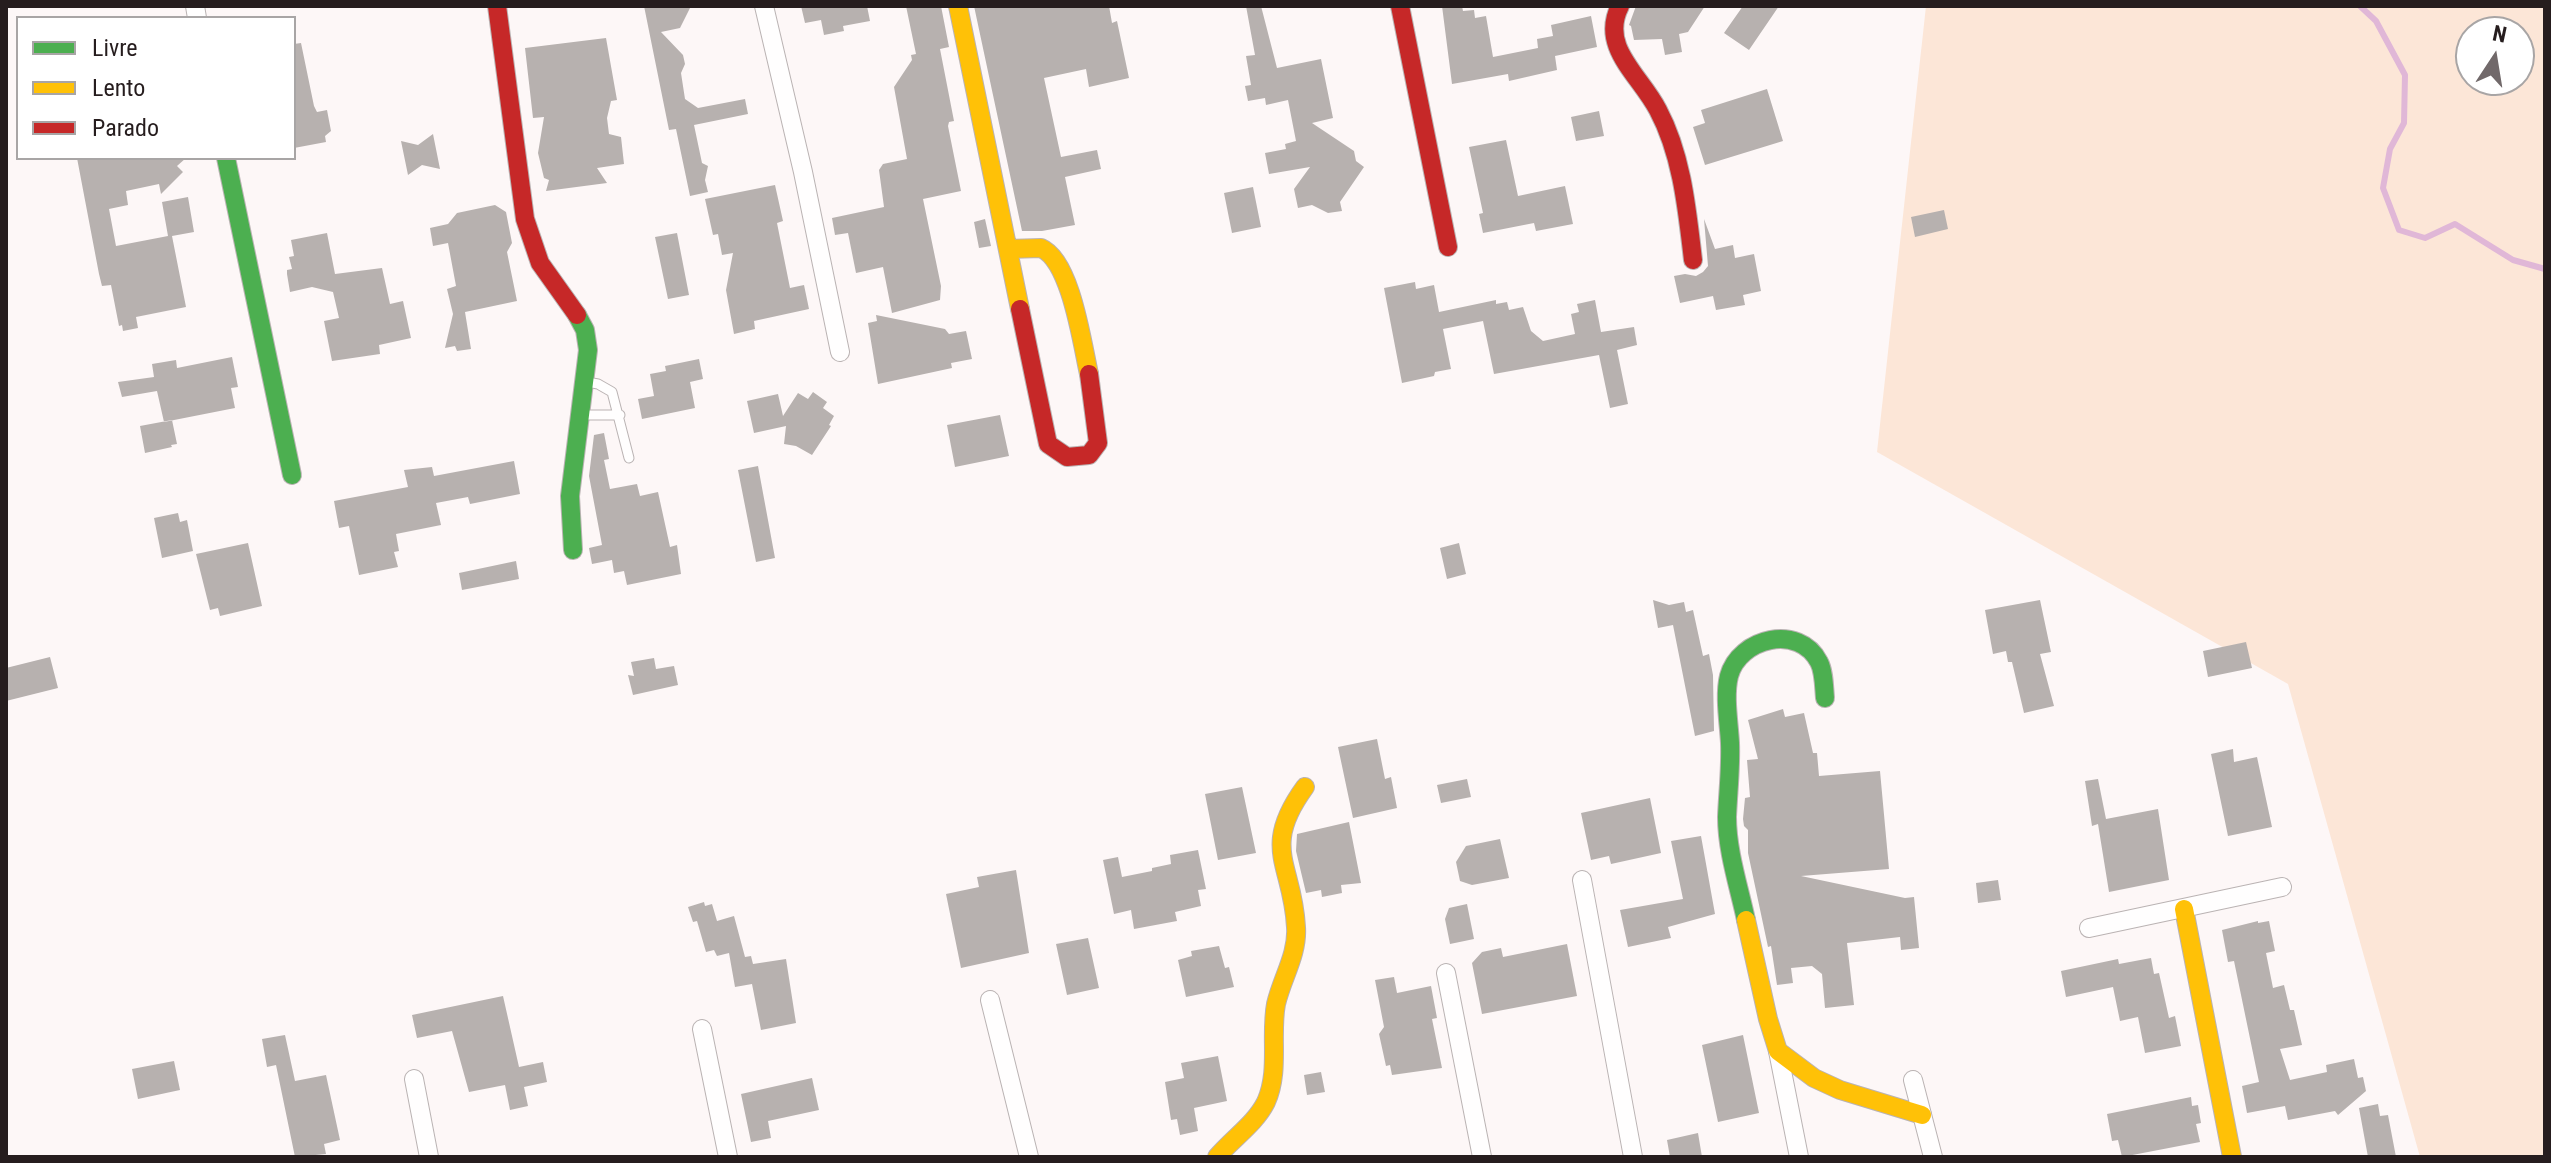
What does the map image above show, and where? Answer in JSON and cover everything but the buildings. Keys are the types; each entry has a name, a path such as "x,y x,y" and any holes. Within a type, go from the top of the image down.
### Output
{"street":[{"path":"497,6 525,219 540,263 585,330 588,350 570,496 573,550"},
{"path":"764,6 803,172 840,352"},
{"path":"958,6 1048,444 1053,452 1063,458 1078,458 1091,452 1098,439 1067,282 1054,256 1044,249 1035,246 1008,249"},
{"path":"1400,6 1448,247"},
{"path":"1620,6 1613,20 1612,34 1659,110 1667,130 1682,186 1693,260"},
{"path":"226,160 292,475"},
{"path":"1799,1157 1727,819 1731,760 1728,680 1734,661 1743,651 1757,643 1780,639 1801,643 1813,653 1821,664 1825,698"},
{"path":"1217,1157 1258,1115 1268,1098 1275,1011 1296,935 1295,915 1279,849 1279,834 1291,805 1305,787"},
{"path":"1582,880 1633,1157"},
{"path":"2089,928 2282,887"},
{"path":"2184,909 2232,1157"},
{"path":"1446,973 1482,1157"},
{"path":"990,1000 1029,1157"},
{"path":"702,1029 728,1157"},
{"path":"1778,1051 1814,1078 1840,1090 1922,1115"},
{"path":"414,1079 429,1157"},
{"path":"1913,1080 1933,1157"}],"lane":[{"path":"586,382 608,387 612,392 629,458"},
{"path":"579,416 620,415"}],"shaded area":[{"path":"1926,6 2545,6 2545,1157 2420,1157 2288,684 1877,452"}],"waterway":[{"path":"2360,6 2376,21 2405,75 2404,123 2390,149 2383,188 2399,230 2425,238 2455,224 2513,260 2545,269"}],"traffic: fast":[{"path":"226,160 292,475"},
{"path":"573,550 570,496 588,350 585,330 577,315"},
{"path":"1746,920 1731,856 1727,817 1729,676 1744,652 1757,645 1770,640 1798,642 1810,650 1819,662 1825,698"}],"traffic: slow":[{"path":"958,6 1020,309"},
{"path":"1008,249 1041,248 1060,269 1074,304 1089,374"},
{"path":"1217,1157 1256,1117 1266,1102 1273,1078 1276,1004 1296,937 1294,905 1282,857 1282,842 1284,826 1305,787"},
{"path":"2184,909 2232,1157"},
{"path":"1746,920 1778,1051 1814,1078 1840,1090 1922,1115"}],"traffic: jam":[{"path":"497,6 525,219 540,263 577,315"},
{"path":"1400,6 1448,247"},
{"path":"1620,6 1615,21 1618,48 1658,110 1673,145 1693,260"},
{"path":"1020,309 1048,444 1067,457 1089,455 1098,443 1089,374"}]}
